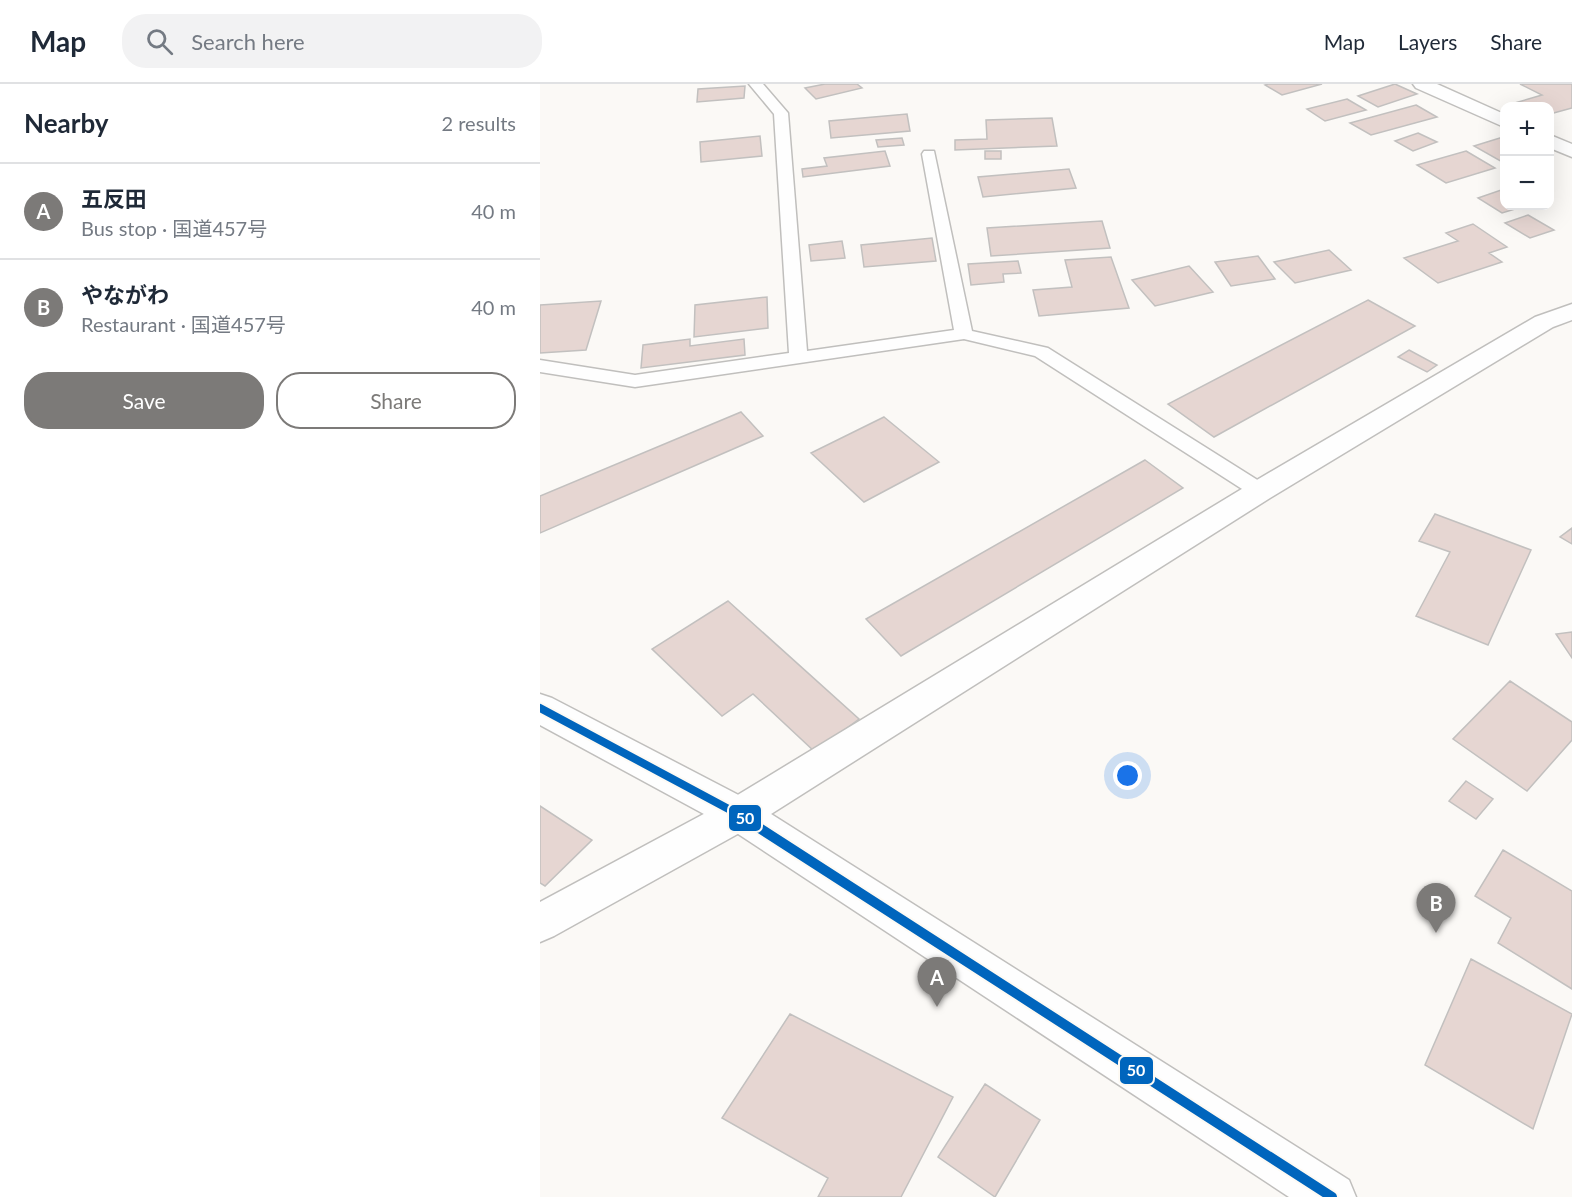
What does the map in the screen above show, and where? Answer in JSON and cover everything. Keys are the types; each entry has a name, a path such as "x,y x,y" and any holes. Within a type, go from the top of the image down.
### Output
{"main road":[{"path":"1422,84 1500,118"},
{"path":"1554,143 1572,151"},
{"path":"540,923 739,814 1260,491 1544,322 1572,311"},
{"path":"540,708 739,814 1332,1197"}],"lane":[{"path":"756,84 781,113 798,357"},
{"path":"929,154 964,334"},
{"path":"540,366 635,381 964,334 1041,352 1260,491"}],"building":[{"path":"825,84 857,84 862,88 816,99 805,88"},
{"path":"1322,84 1282,95 1265,85"},
{"path":"1395,84 1417,94 1378,107 1358,96"},
{"path":"1520,84 1572,84 1572,108 1554,113 1554,102 1518,102 1542,95"},
{"path":"745,86 744,98 697,102 698,89"},
{"path":"1347,99 1366,110 1325,121 1307,109"},
{"path":"1416,105 1437,117 1371,135 1350,123"},
{"path":"907,114 910,131 831,138 829,121"},
{"path":"1052,118 1057,146 955,150 955,140 987,139 986,120"},
{"path":"1418,133 1437,142 1413,151 1395,141"},
{"path":"760,136 762,156 701,162 700,142"},
{"path":"902,138 904,145 878,147 876,140"},
{"path":"1500,138 1500,161 1474,146"},
{"path":"885,151 890,166 803,177 802,169 827,166 824,158"},
{"path":"985,151 1001,151 1001,159 985,159"},
{"path":"1466,151 1495,168 1446,183 1417,165"},
{"path":"1069,169 1076,188 983,197 978,177"},
{"path":"1500,190 1500,210 1512,210 1502,213 1478,198"},
{"path":"1528,215 1554,230 1530,238 1505,223"},
{"path":"1102,221 1110,248 991,256 987,228"},
{"path":"1473,224 1507,247 1489,253 1502,262 1438,283 1404,258 1458,241 1446,233"},
{"path":"932,238 936,261 864,267 861,245"},
{"path":"842,241 845,258 811,261 809,245"},
{"path":"1329,250 1351,270 1295,283 1274,262"},
{"path":"1258,256 1275,279 1231,286 1215,262"},
{"path":"1111,257 1129,308 1039,316 1033,290 1072,287 1065,260"},
{"path":"1018,261 1021,273 1003,274 1004,282 971,285 968,264"},
{"path":"1189,266 1213,292 1155,306 1132,280"},
{"path":"767,297 768,328 694,337 695,305"},
{"path":"1368,300 1415,326 1214,437 1168,404"},
{"path":"601,301 586,350 540,353 540,305"},
{"path":"690,339 690,346 744,339 745,355 641,368 643,345"},
{"path":"1409,350 1437,365 1427,372 1398,357"},
{"path":"741,412 763,436 540,533 540,496"},
{"path":"884,417 939,462 864,502 811,453"},
{"path":"1145,460 1183,488 901,656 866,619"},
{"path":"1435,514 1531,550 1488,645 1416,616 1450,552 1419,541"},
{"path":"1572,528 1572,544 1560,537"},
{"path":"728,601 859,719 815,752 753,694 722,716 652,649"},
{"path":"1572,632 1572,658 1556,634"},
{"path":"1510,681 1572,722 1572,740 1527,791 1453,739"},
{"path":"1466,781 1493,799 1476,819 1449,801"},
{"path":"540,806 592,840 545,886 540,883"},
{"path":"1503,850 1572,891 1572,989 1498,943 1511,918 1475,896"},
{"path":"1471,959 1572,1014 1533,1129 1425,1065"},
{"path":"790,1014 953,1097 901,1197 818,1197 828,1178 722,1118"},
{"path":"985,1084 1040,1120 995,1197 938,1157"}],"transit line":[{"name":"50","path":"540,708 739,814 1332,1197"}],"place":[{"name":"やながわ","path":"1436,933"},
{"name":"五反田","path":"937,1007"}]}
